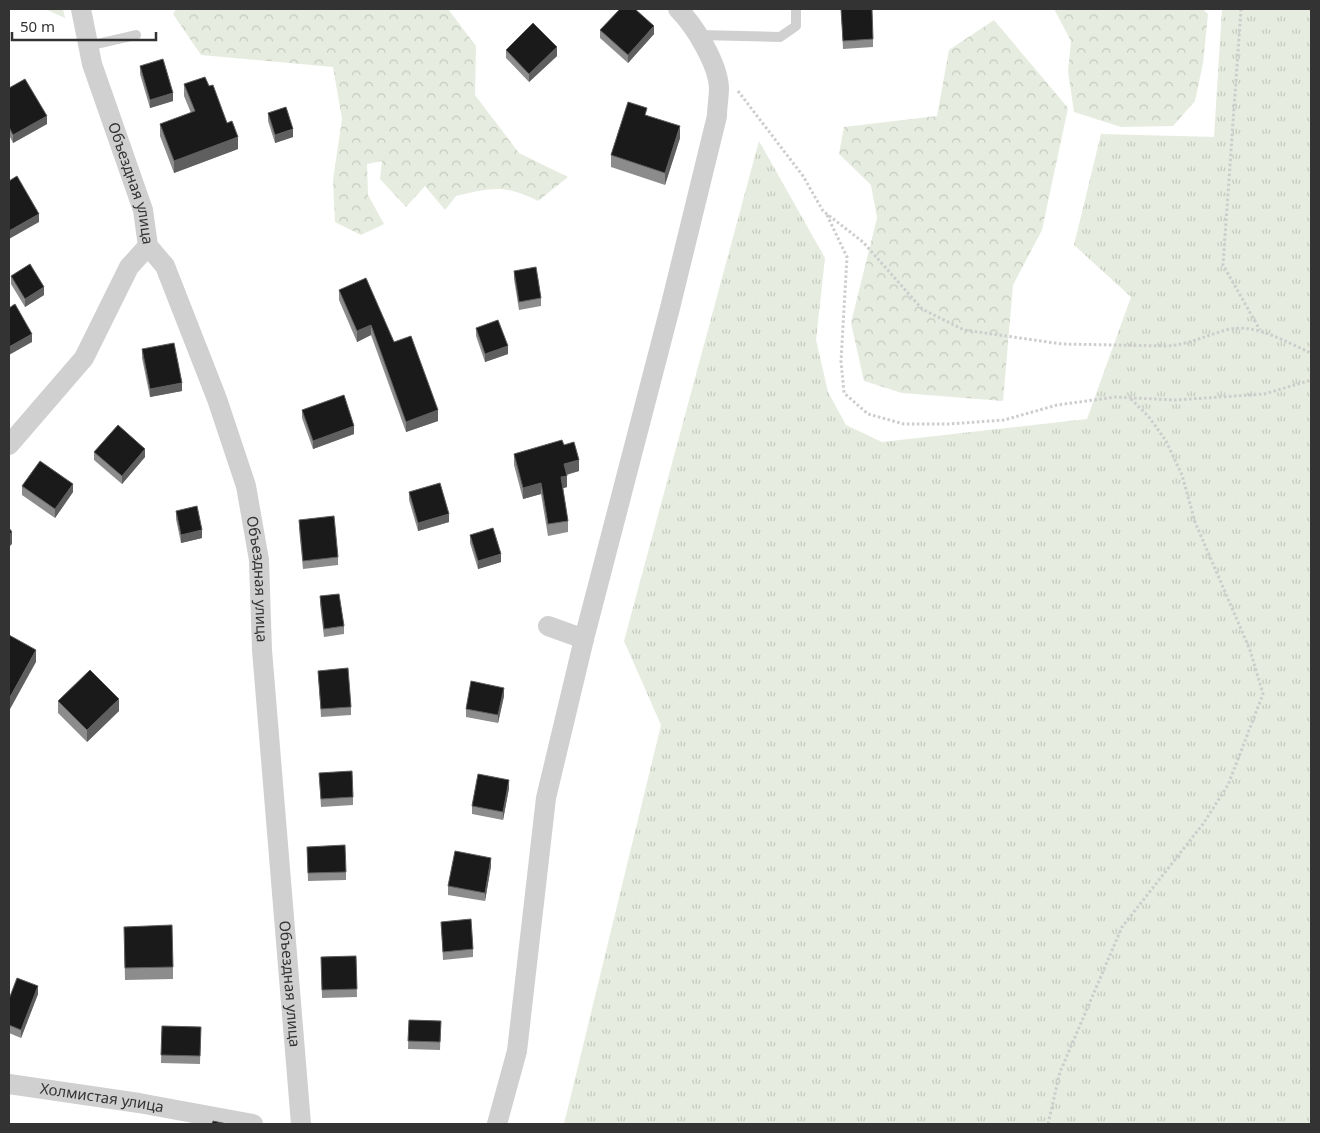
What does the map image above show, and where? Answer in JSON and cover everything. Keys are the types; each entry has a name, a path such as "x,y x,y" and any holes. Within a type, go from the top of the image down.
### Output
{"street":[{"path":"81,9 90,55"},
{"path":"497,1124 517,1052 546,798 584,639 717,116 719,86 712,60 698,35 678,9"},
{"name":"Объездная улица","path":"90,55 143,210 148,246 164,266 217,399 246,486 259,560 262,650 300,1124"},
{"path":"9,445 84,358 128,267 148,246"},
{"path":"548,626 584,639"},
{"name":"Холмистая улица","path":"9,1084 139,1103 253,1124"}],"lane":[{"path":"698,35 780,37 796,26 796,9"},
{"path":"90,55 136,34"}],"path":[{"path":"1241,9 1223,265 1260,331"},
{"path":"719,86 736,88 803,176 827,214 847,257 841,361 844,393 868,414 904,424 949,424 1004,420 1057,405 1129,397 1175,400 1264,394 1311,380"},
{"path":"827,214 864,242 922,310 964,330 1062,344 1166,346 1180,346 1228,329 1260,331 1311,353"},
{"path":"1048,1124 1060,1072 1122,928 1203,824 1228,785 1263,694 1250,650 1195,522 1182,475 1166,441 1150,417 1129,397"}],"green space":[{"path":"45,9 63,9 65,18"},
{"path":"176,9 448,9 476,46 475,95 519,153 568,177 538,201 516,192 497,189 456,196 445,210 425,186 406,207 380,179 382,161 367,164 368,195 384,224 361,235 335,222 333,180 342,119 333,67 201,55 173,14"},
{"path":"1054,9 1203,9 1208,14 1203,63 1195,101 1173,126 1121,127 1074,112 1068,71 1071,41"},
{"path":"1222,9 1311,9 1311,1124 564,1124 661,725 624,641 759,141 825,258 816,340 828,392 846,425 882,442 1087,419 1131,297 1074,245 1101,134 1214,137"},
{"path":"994,20 1068,108 1042,230 1013,285 1003,401 902,393 864,381 851,323 877,218 871,185 839,154 844,127 937,116 949,50"}],"building":[{"path":"620,9 635,9 654,26 628,55 600,30"},
{"path":"841,9 872,9 873,39 843,41"},
{"path":"533,23 557,47 529,74 506,50"},
{"path":"163,59 173,93 150,100 140,66"},
{"path":"205,77 209,86 213,85 227,123 232,121 238,137 174,161 160,124 195,111 184,84"},
{"path":"25,79 47,116 13,135 9,127 9,88"},
{"path":"628,102 647,108 645,115 680,126 665,173 611,155"},
{"path":"286,107 293,129 275,135 268,113"},
{"path":"17,176 39,214 9,231 9,181"},
{"path":"30,264 44,287 25,299 11,276"},
{"path":"536,267 541,298 519,302 514,271"},
{"path":"366,278 394,342 411,336 438,410 406,422 371,325 357,331 339,290"},
{"path":"15,304 32,334 9,347 9,308"},
{"path":"498,320 508,346 485,354 476,328"},
{"path":"174,343 182,383 150,389 142,349"},
{"path":"344,395 354,426 313,441 302,410"},
{"path":"118,425 145,449 122,476 94,452"},
{"path":"562,440 564,445 574,442 579,460 564,464 567,476 561,477 568,521 548,524 541,483 523,488 514,454"},
{"path":"40,461 73,484 55,509 22,486"},
{"path":"440,483 449,514 418,523 409,492"},
{"path":"197,506 202,530 181,535 176,511"},
{"path":"334,516 338,557 303,561 299,520"},
{"path":"493,528 501,554 478,561 470,535"},
{"path":"339,594 344,626 324,629 320,596"},
{"path":"9,635 36,650 9,699"},
{"path":"348,668 351,707 321,709 318,671"},
{"path":"90,670 119,699 87,730 58,701"},
{"path":"471,681 504,688 498,715 466,709"},
{"path":"352,771 353,797 321,799 319,773"},
{"path":"478,774 509,780 503,812 472,806"},
{"path":"345,845 346,872 308,873 307,847"},
{"path":"455,851 491,858 485,893 448,886"},
{"path":"471,919 473,949 443,952 441,922"},
{"path":"172,925 173,967 125,968 124,927"},
{"path":"356,956 357,989 322,990 321,957"},
{"path":"17,978 38,986 21,1030 9,1025 9,999"},
{"path":"409,1020 441,1021 440,1042 408,1041"},
{"path":"162,1026 201,1027 200,1056 161,1055"},
{"path":"213,1121 227,1124 212,1124"}]}
